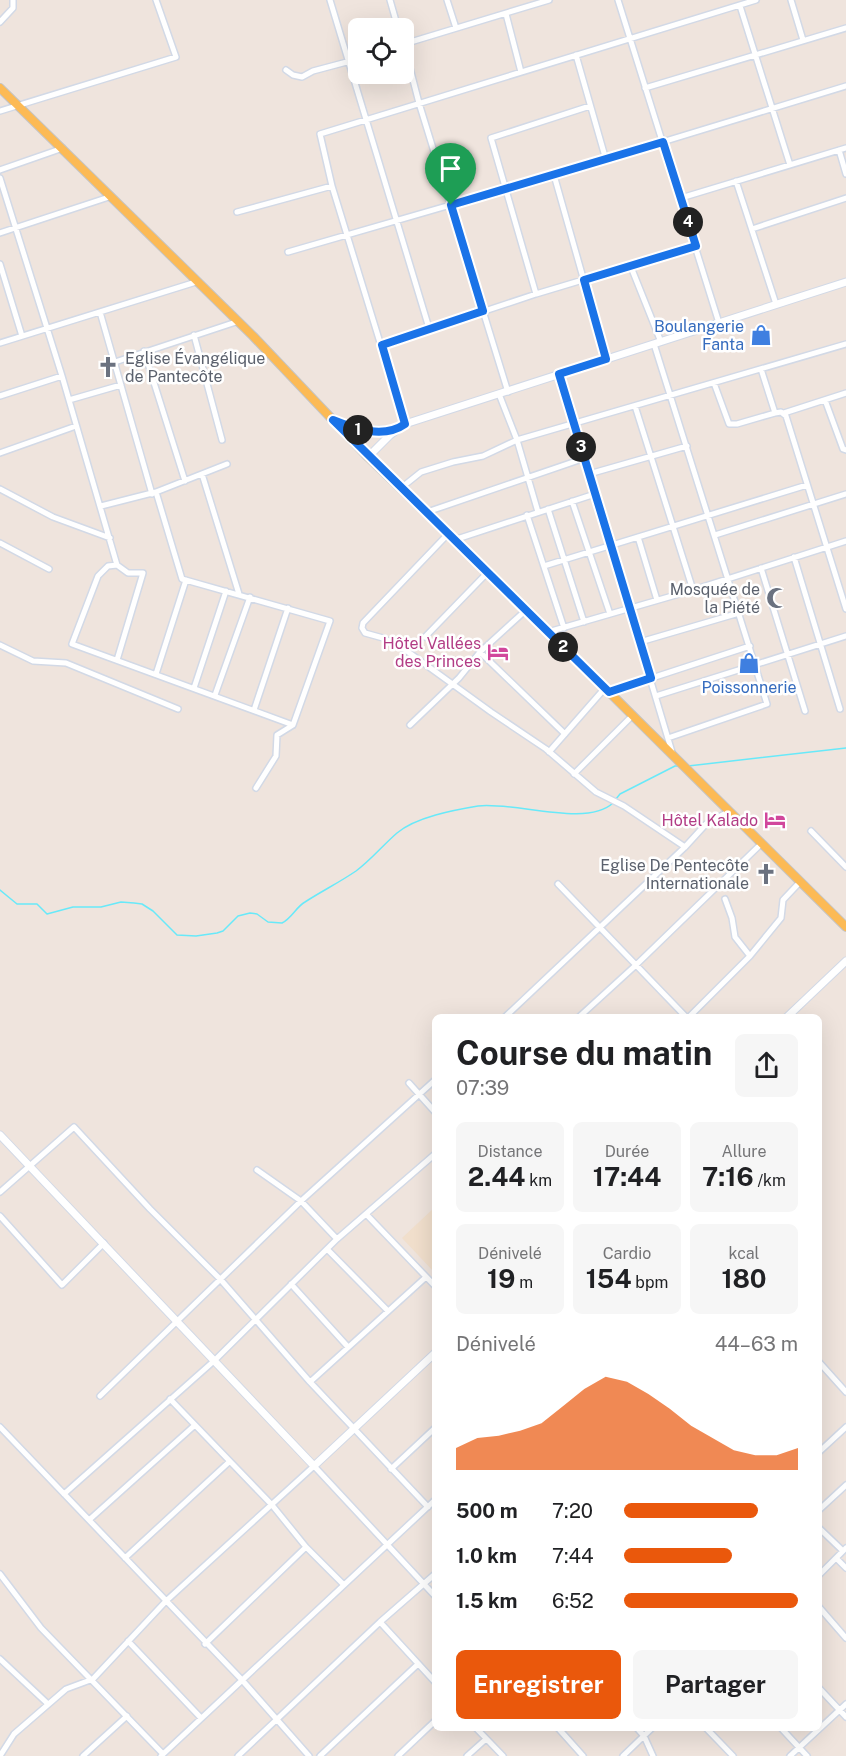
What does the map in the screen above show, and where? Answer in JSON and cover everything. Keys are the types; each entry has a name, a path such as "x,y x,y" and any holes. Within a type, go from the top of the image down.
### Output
{"main road":[{"path":"0,88 63,148 368,456 846,927"}],"street":[{"path":"0,22 13,9 12,0"},
{"path":"0,111 176,57 156,0"},
{"path":"330,0 348,59"},
{"path":"390,0 395,18"},
{"path":"447,0 456,28"},
{"path":"414,42 549,0"},
{"path":"618,0 719,323"},
{"path":"405,424 332,186 320,134 756,0"},
{"path":"792,0 803,40"},
{"path":"740,6 790,165"},
{"path":"506,14 521,72"},
{"path":"645,88 846,28"},
{"path":"576,56 606,160"},
{"path":"286,70 302,77 313,71 348,62"},
{"path":"355,84 429,328"},
{"path":"414,84 508,392"},
{"path":"288,252 606,160 846,86"},
{"path":"536,294 491,138 590,106"},
{"path":"681,198 846,147"},
{"path":"0,170 63,148"},
{"path":"839,150 846,174"},
{"path":"554,175 606,359"},
{"path":"0,178 62,376 117,565 128,573 143,573 117,660"},
{"path":"736,181 776,304"},
{"path":"237,212 332,186"},
{"path":"0,233 109,196"},
{"path":"752,229 846,198"},
{"path":"382,345 536,294 696,246"},
{"path":"0,264 22,336"},
{"path":"631,267 658,343 671,396 767,704 668,738"},
{"path":"0,343 196,282"},
{"path":"368,456 382,441 405,424 846,282"},
{"path":"100,312 182,579 330,621 293,724 277,735 276,756 256,788"},
{"path":"115,362 236,322"},
{"path":"194,335 222,440"},
{"path":"401,488 421,472 483,456 518,440 846,344"},
{"path":"144,351 185,481"},
{"path":"762,369 775,413"},
{"path":"559,374 672,754"},
{"path":"0,396 62,376"},
{"path":"714,383 729,424 784,413 846,393"},
{"path":"69,400 121,385"},
{"path":"499,394 518,440 538,512"},
{"path":"825,400 843,449 846,450"},
{"path":"635,406 693,590"},
{"path":"784,413 826,547 843,588 846,609"},
{"path":"333,420 362,430 398,429"},
{"path":"0,453 76,426"},
{"path":"589,474 687,446"},
{"path":"427,512 585,458"},
{"path":"101,506 154,493 227,464"},
{"path":"202,474 239,594"},
{"path":"544,566 807,486"},
{"path":"0,489 53,517 110,537"},
{"path":"595,494 451,537 363,623 362,628 366,633 383,638 404,649 549,752 597,792 624,806 685,847"},
{"path":"715,535 846,494"},
{"path":"572,501 610,614"},
{"path":"548,509 584,622"},
{"path":"527,515 564,628"},
{"path":"638,537 657,600"},
{"path":"546,632 693,590 846,541"},
{"path":"0,543 49,569"},
{"path":"794,557 840,709"},
{"path":"117,565 108,566 98,576 72,644 293,724"},
{"path":"761,567 805,711"},
{"path":"425,637 488,572"},
{"path":"156,674 186,580"},
{"path":"194,688 226,591"},
{"path":"215,695 250,597"},
{"path":"254,710 288,608"},
{"path":"410,725 451,683 459,678 480,652 525,611"},
{"path":"640,642 740,613"},
{"path":"656,696 846,636"},
{"path":"0,645 33,661 66,663 178,709"},
{"path":"549,752 607,690 750,646"},
{"path":"480,652 565,734"},
{"path":"574,774 633,715"},
{"path":"508,1014 685,847 706,824 728,812"},
{"path":"812,831 846,867"},
{"path":"582,1014 761,844"},
{"path":"690,1014 750,956 781,918 783,900 800,882"},
{"path":"558,884 684,1014"},
{"path":"725,899 732,918 735,937 750,956"},
{"path":"790,1014 846,961"},
{"path":"409,1083 432,1109"},
{"path":"100,1396 302,1201 432,1083"},
{"path":"0,1192 74,1127 150,1209 221,1280 310,1382 428,1507"},
{"path":"0,1135 215,1360 432,1593"},
{"path":"64,1494 215,1360 337,1239 432,1157"},
{"path":"257,1170 302,1201 337,1239"},
{"path":"366,1214 432,1283"},
{"path":"0,1216 62,1285 104,1243"},
{"path":"327,1249 388,1311"},
{"path":"310,1382 426,1276"},
{"path":"291,1284 348,1347"},
{"path":"0,1756 14,1734 66,1689 93,1679 166,1601 355,1430 432,1356"},
{"path":"822,1366 846,1392"},
{"path":"170,1399 272,1505 306,1547 344,1585"},
{"path":"89,1520 195,1425"},
{"path":"0,1427 205,1644 242,1680 309,1756"},
{"path":"822,1449 846,1427"},
{"path":"391,1469 432,1431"},
{"path":"125,1558 229,1462"},
{"path":"822,1507 846,1485"},
{"path":"0,1574 41,1628 93,1679 162,1755 432,1503"},
{"path":"822,1531 844,1550 822,1572"},
{"path":"205,1644 306,1547"},
{"path":"836,1558 846,1568"},
{"path":"238,1756 380,1622 432,1576"},
{"path":"822,1610 846,1638"},
{"path":"380,1622 432,1679"},
{"path":"128,1641 201,1718"},
{"path":"0,1659 48,1704"},
{"path":"320,1756 418,1664"},
{"path":"822,1691 846,1717"},
{"path":"822,1727 846,1704"},
{"path":"83,1756 127,1716"},
{"path":"398,1756 432,1724"},
{"path":"479,1731 503,1756"},
{"path":"561,1731 583,1756"},
{"path":"640,1731 653,1756"},
{"path":"623,1756 649,1731"},
{"path":"709,1731 732,1756"},
{"path":"784,1731 807,1756"},
{"path":"790,1756 817,1731"},
{"path":"467,1756 486,1739"}],"shaded area":[{"path":"432,1210 432,1270 402,1238"}],"waterway":[{"path":"688,766 846,748"},
{"path":"616,799 620,794 675,766 680,766"},
{"path":"0,890 17,904 37,904 47,914 73,907 101,907 121,902 142,904 153,911 177,935 196,936 223,931 238,916 250,913 257,914 268,922 282,923 302,904 361,867 405,827 425,818 478,806 493,805 568,814 601,810 613,803"}],"place":[{"name":"Boulangerie Fanta","path":"761,335"},
{"name":"Eglise Évangélique de Pantecôte","path":"108,367"},
{"name":"Mosquée de la Piété","path":"777,598"},
{"name":"Hôtel Vallées des Princes","path":"498,652"},
{"name":"Poissonnerie","path":"749,663"},
{"name":"Hôtel Kalado","path":"775,820"},
{"name":"Eglise De Pentecôte Internationale","path":"766,874"}],"route":[{"path":"663,142 696,246 584,280 606,359 559,374 651,678 609,692 333,420 354,429 369,431 398,429 405,424 382,345 483,311 451,205 663,142"}]}
